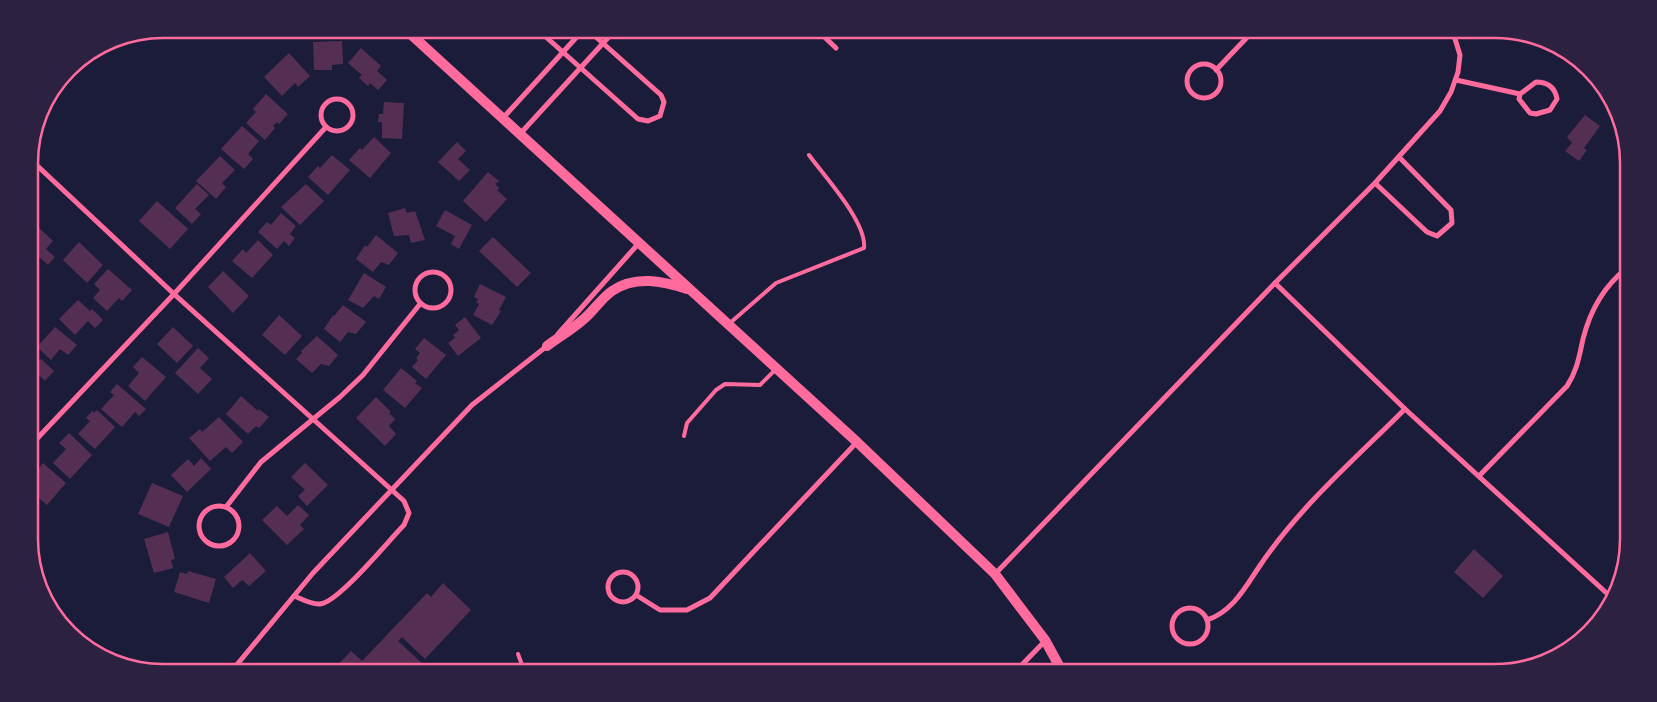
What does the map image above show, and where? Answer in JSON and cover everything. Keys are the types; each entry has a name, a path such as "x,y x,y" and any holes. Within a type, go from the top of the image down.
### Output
{"main road":[{"path":"415,38 857,442 995,574 1045,640 1058,664"},
{"path":"547,346 584,319 611,292 624,284 665,282 690,290"}],"street":[{"path":"825,37 836,48"},
{"path":"1216,70 1247,37"},
{"path":"995,574 1275,283 1375,183 1440,111 1456,80 1460,56 1454,37"},
{"path":"547,38 638,119 648,121 660,116 664,102 661,95 598,38"},
{"path":"503,118 577,38"},
{"path":"520,134 608,38"},
{"path":"1206,64 1216,70 1220,84 1215,93 1200,97 1191,92 1187,81 1190,70 1206,64"},
{"path":"1456,80 1520,94"},
{"path":"1542,82 1555,90 1557,99 1550,110 1536,114 1530,113 1525,108 1519,99 1520,94 1530,85 1542,82"},
{"path":"338,99 348,104 353,115 349,125 337,131 326,127 321,119 325,104 338,99"},
{"path":"37,438 174,294 326,127"},
{"path":"1375,183 1427,232 1437,236 1452,223 1451,210 1398,158"},
{"path":"38,166 174,294 404,501 409,513 404,525 338,595 321,604 308,602 294,596"},
{"path":"237,664 294,596 472,405 547,346 639,243"},
{"path":"429,272 443,274 448,278 452,288 449,299 439,308 431,308 420,304 416,298 414,288 419,278 429,272"},
{"path":"1480,475 1567,386 1575,375 1590,319 1601,295 1620,274"},
{"path":"1275,283 1405,409 1480,475 1607,593"},
{"path":"226,507 261,462 363,375 420,304"},
{"path":"1207,620 1220,616 1240,595 1281,535 1405,409"},
{"path":"636,595 660,610 687,610 710,598 857,442"},
{"path":"215,506 226,507 232,511 238,522 235,536 224,545 209,543 201,534 199,523 201,516 206,510 215,506"},
{"path":"621,572 630,574 638,585 636,595 628,601 618,602 608,590 610,580 621,572"},
{"path":"1184,608 1195,608 1207,620 1207,632 1199,642 1186,644 1180,642 1172,632 1171,626 1174,616 1184,608"},
{"path":"1022,664 1045,640"}],"lane":[{"path":"728,325 776,283 864,248 856,219 809,155"},
{"path":"684,436 687,423 716,390 725,384 733,383 760,385 776,369"},
{"path":"518,654 522,664"}],"building":[{"path":"342,41 343,64 332,65 332,70 314,70 313,42"},
{"path":"361,48 381,66 377,71 387,80 378,90 370,83 368,86 359,78 362,75 348,63"},
{"path":"289,53 310,76 298,87 295,83 282,96 264,77"},
{"path":"266,94 288,114 279,124 277,122 273,126 275,128 265,140 246,123 256,112 253,109"},
{"path":"384,102 404,103 402,139 382,138 382,122 378,122 379,114 383,114"},
{"path":"1585,115 1600,126 1584,148 1587,150 1579,161 1565,151 1572,143 1567,137"},
{"path":"242,126 259,141 248,154 253,159 244,169 221,149"},
{"path":"374,137 391,153 370,178 349,160"},
{"path":"457,142 466,151 458,159 470,170 459,181 438,162"},
{"path":"332,155 350,170 328,195 308,177"},
{"path":"220,156 235,170 222,183 226,187 216,199 196,181"},
{"path":"488,172 499,181 495,184 499,188 497,190 507,199 486,222 463,201"},
{"path":"197,184 209,195 195,209 201,214 192,224 175,208"},
{"path":"306,184 324,201 300,225 281,207"},
{"path":"157,201 188,229 170,249 139,221"},
{"path":"405,208 407,213 415,211 425,240 411,243 409,235 394,236 388,213"},
{"path":"445,210 472,225 459,249 451,244 455,236 436,226"},
{"path":"281,213 296,226 290,234 295,238 289,246 284,241 277,249 258,232 267,222 271,225"},
{"path":"38,227 53,241 46,249 55,257 48,265 38,256"},
{"path":"376,235 398,253 389,265 381,262 373,272 356,259 365,245 367,247"},
{"path":"493,237 531,273 517,287 479,251"},
{"path":"258,240 273,255 252,278 232,261 243,249 246,253"},
{"path":"79,242 103,265 87,283 63,260"},
{"path":"108,269 132,290 122,301 119,298 107,311 93,298 100,290 94,284"},
{"path":"223,271 249,296 233,313 208,287"},
{"path":"364,273 386,287 379,299 374,296 363,308 348,300"},
{"path":"480,284 506,297 499,310 501,311 492,325 473,315 479,304 476,302 478,299 474,297"},
{"path":"78,300 90,311 92,309 103,320 95,328 88,321 75,335 59,319"},
{"path":"343,305 366,322 356,334 348,332 340,342 324,329 333,315"},
{"path":"279,315 302,336 285,355 262,335"},
{"path":"465,317 481,338 458,356 448,343 455,338 453,335 459,330 455,325"},
{"path":"55,327 77,345 68,355 60,349 51,360 38,346"},
{"path":"173,327 193,346 177,363 157,344"},
{"path":"317,336 338,355 329,366 321,364 312,373 296,359 302,353 301,351"},
{"path":"424,338 446,355 426,379 412,367 418,360 416,358 420,353 415,349"},
{"path":"198,348 209,358 200,368 212,379 198,394 175,373"},
{"path":"142,357 166,377 145,401 128,386 139,373 133,367"},
{"path":"41,359 54,371 45,381 38,374 37,362"},
{"path":"401,368 417,381 415,383 422,388 405,408 383,390"},
{"path":"117,384 146,409 139,416 135,412 122,427 101,409 114,395 110,392"},
{"path":"241,396 258,411 259,409 269,417 259,428 256,426 248,434 226,414"},
{"path":"376,397 391,412 389,413 395,419 389,426 396,434 385,446 356,418"},
{"path":"97,410 115,427 95,449 78,434 90,421 86,418 92,411 94,413"},
{"path":"219,417 243,442 232,453 226,447 210,461 189,438 200,429 202,432"},
{"path":"69,433 92,455 70,479 53,463 66,449 59,443"},
{"path":"201,458 211,469 187,492 171,475 188,459 194,466"},
{"path":"43,463 66,483 47,505 37,496 37,470"},
{"path":"305,463 328,485 307,506 298,496 305,490 291,477"},
{"path":"152,483 183,496 169,527 138,514"},
{"path":"298,505 309,515 300,525 304,529 287,545 262,520 277,506 287,516"},
{"path":"168,532 175,559 171,560 173,568 154,573 144,539"},
{"path":"1474,549 1503,576 1483,598 1454,572"},
{"path":"250,553 266,571 249,586 242,580 233,588 224,577"},
{"path":"188,571 216,579 209,603 174,592 180,572 187,574"},
{"path":"443,583 471,610 425,659 402,637 398,641 423,664 339,664 351,651 362,661 427,593 431,597"}]}
